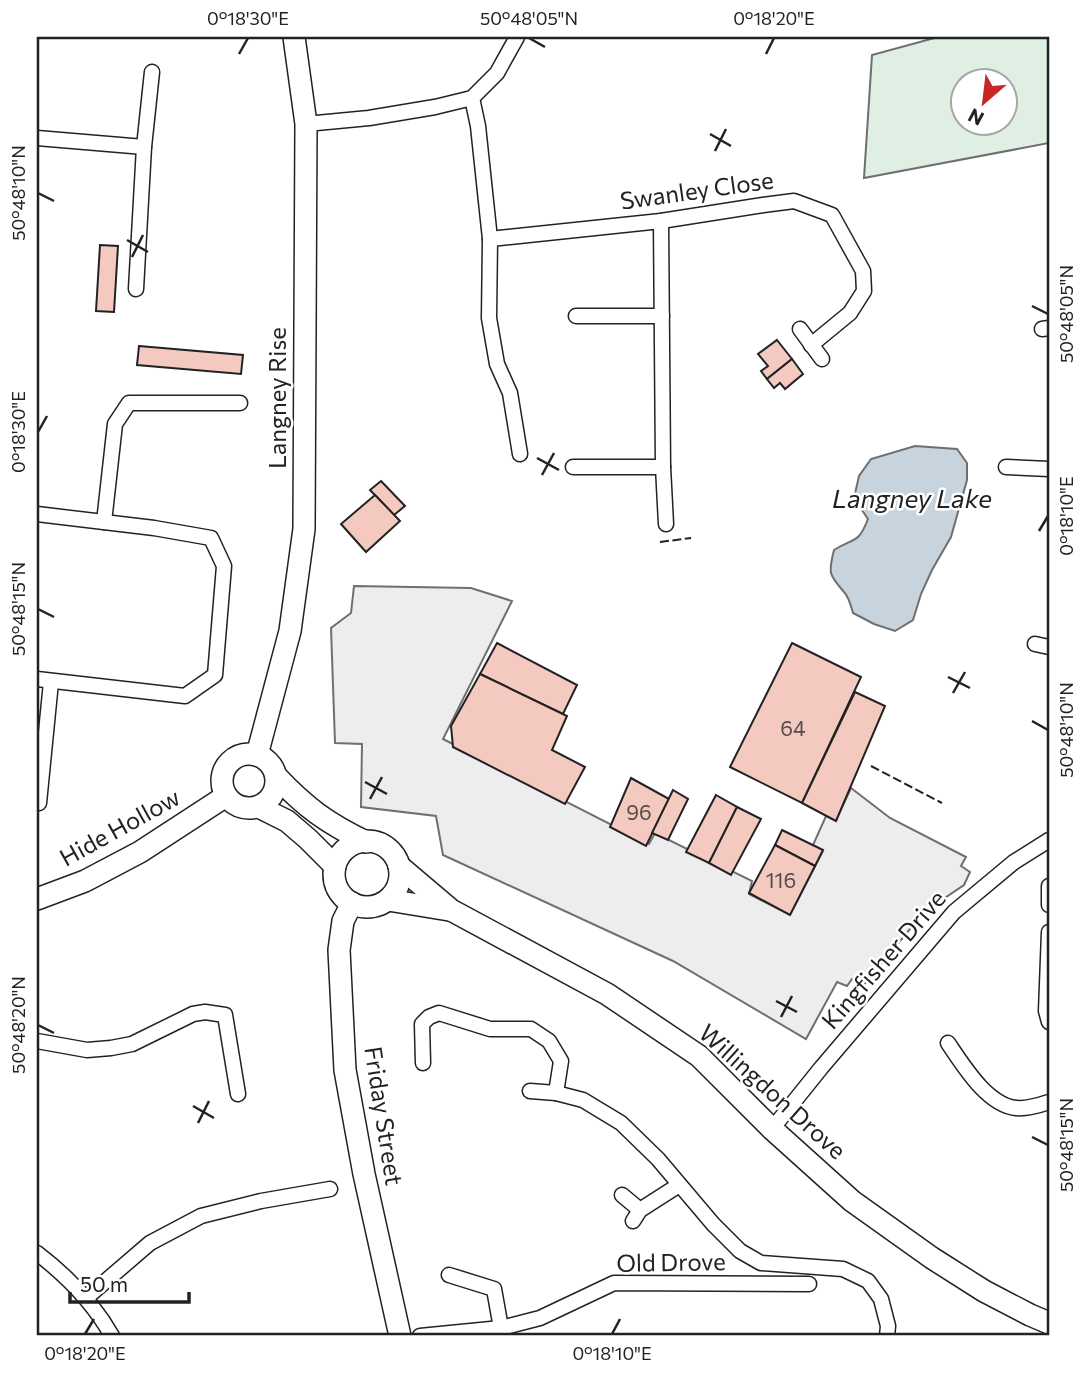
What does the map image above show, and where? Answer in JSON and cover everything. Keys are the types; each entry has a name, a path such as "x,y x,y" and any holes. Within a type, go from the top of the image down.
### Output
{"main road":[{"name":"Langney Rise","path":"257,755 290,631 304,529 306,124 294,37"},
{"path":"276,776 273,795 259,807 241,807 233,803 226,796 223,787 222,778 230,762 238,756 257,755 269,763 276,776 309,810 366,842"},
{"name":"Hide Hollow","path":"37,899 85,881 140,852 226,796"},
{"path":"259,807 287,821 335,866"},
{"path":"377,843 387,848 394,856 399,866 398,885 388,900 370,907 361,906 345,898 335,883 335,866 340,856 356,844 377,843"},
{"name":"Willingdon Drove","path":"399,866 451,910 607,994 699,1056 772,1129 852,1200 932,1258 984,1291 1049,1323"},
{"name":"Willingdon Drove","path":"388,900 451,910"},
{"name":"Friday Street","path":"352,903 343,921 339,950 345,1070 364,1174 400,1336"}],"street":[{"path":"306,124 380,116 472,98 497,73 517,37"},
{"path":"136,289 144,147 152,72"},
{"path":"472,98 478,126 490,239 489,318 497,364 510,393 520,454"},
{"path":"37,138 144,147"},
{"name":"Swanley Close","path":"490,239 661,221 794,201 832,215 863,271 864,291 850,313 811,345"},
{"path":"661,221 666,524"},
{"path":"576,316 662,316"},
{"path":"800,329 822,359"},
{"path":"104,522 115,424 128,403 240,404"},
{"path":"573,467 663,467"},
{"path":"1006,467 1049,469"},
{"path":"37,514 154,527 211,538 223,566 215,675 185,696 44,681 38,803"},
{"name":"Kingfisher Drive","path":"772,1129 954,912 1014,862 1049,840"},
{"path":"1049,886 1049,905"},
{"path":"1049,932 1046,1011 1049,1022"},
{"path":"37,1041 87,1050 111,1048 132,1044 193,1014 205,1012 225,1015 238,1094"},
{"path":"423,1063 422,1024 439,1013 490,1029 531,1029 549,1041 561,1061 556,1093"},
{"path":"948,1043 970,1074 994,1100 1016,1108 1049,1102"},
{"path":"530,1091 556,1093 583,1100 621,1123 658,1159 713,1224 740,1251 761,1263 843,1269 868,1281 881,1299 888,1326 887,1336"},
{"path":"622,1195 636,1216 679,1185"},
{"path":"86,1298 150,1243 201,1216 251,1203 330,1189"},
{"path":"37,1253 62,1272 86,1298 112,1336"},
{"path":"450,1275 494,1289 501,1328"},
{"name":"Old Drove","path":"420,1336 501,1328 540,1318 614,1283 809,1284"}],"green space":[{"path":"938,37 1049,37 1049,143 864,178 872,55"}],"shaded area":[{"path":"354,586 471,588 512,601 443,739 649,844 655,833 752,881 749,894 790,915 823,851 813,845 826,816 836,820 851,788 890,818 966,857 961,866 970,872 964,885 924,912 863,986 852,979 847,986 837,982 806,1039 673,961 443,855 436,816 361,807 362,744 335,743 331,628 351,613"}],"water":[{"name":"Langney Lake","path":"915,446 957,449 967,463 967,480 951,537 921,594 913,620 895,631 853,613 847,596 831,573 831,564 834,550 858,537 868,519 854,498 859,476 871,459"}],"building":[{"path":"100,245 118,246 114,312 96,311"},
{"path":"777,340 792,359 767,379 761,371 768,366 758,354"},
{"path":"139,346 243,355 241,374 137,365"},
{"path":"792,359 803,374 785,389 780,383 774,388 767,379"},
{"path":"381,481 405,506 394,515 370,490"},
{"path":"375,495 400,521 366,552 341,524"},
{"path":"497,643 577,685 563,714 480,674"},
{"path":"792,643 861,677 802,803 730,767"},
{"path":"480,674 567,716 552,750 585,767 565,804 453,747 451,726"},
{"path":"855,692 885,706 836,821 802,803"},
{"path":"631,778 669,799 646,846 610,827"},
{"path":"673,790 688,799 668,840 652,833"},
{"path":"716,795 737,807 709,863 686,852"},
{"path":"737,807 761,819 731,875 709,863"},
{"path":"782,830 823,850 815,866 775,845"},
{"path":"775,845 815,866 790,915 749,893"}],"fence":[{"path":"660,542 691,538"},
{"path":"871,766 942,803"}]}
